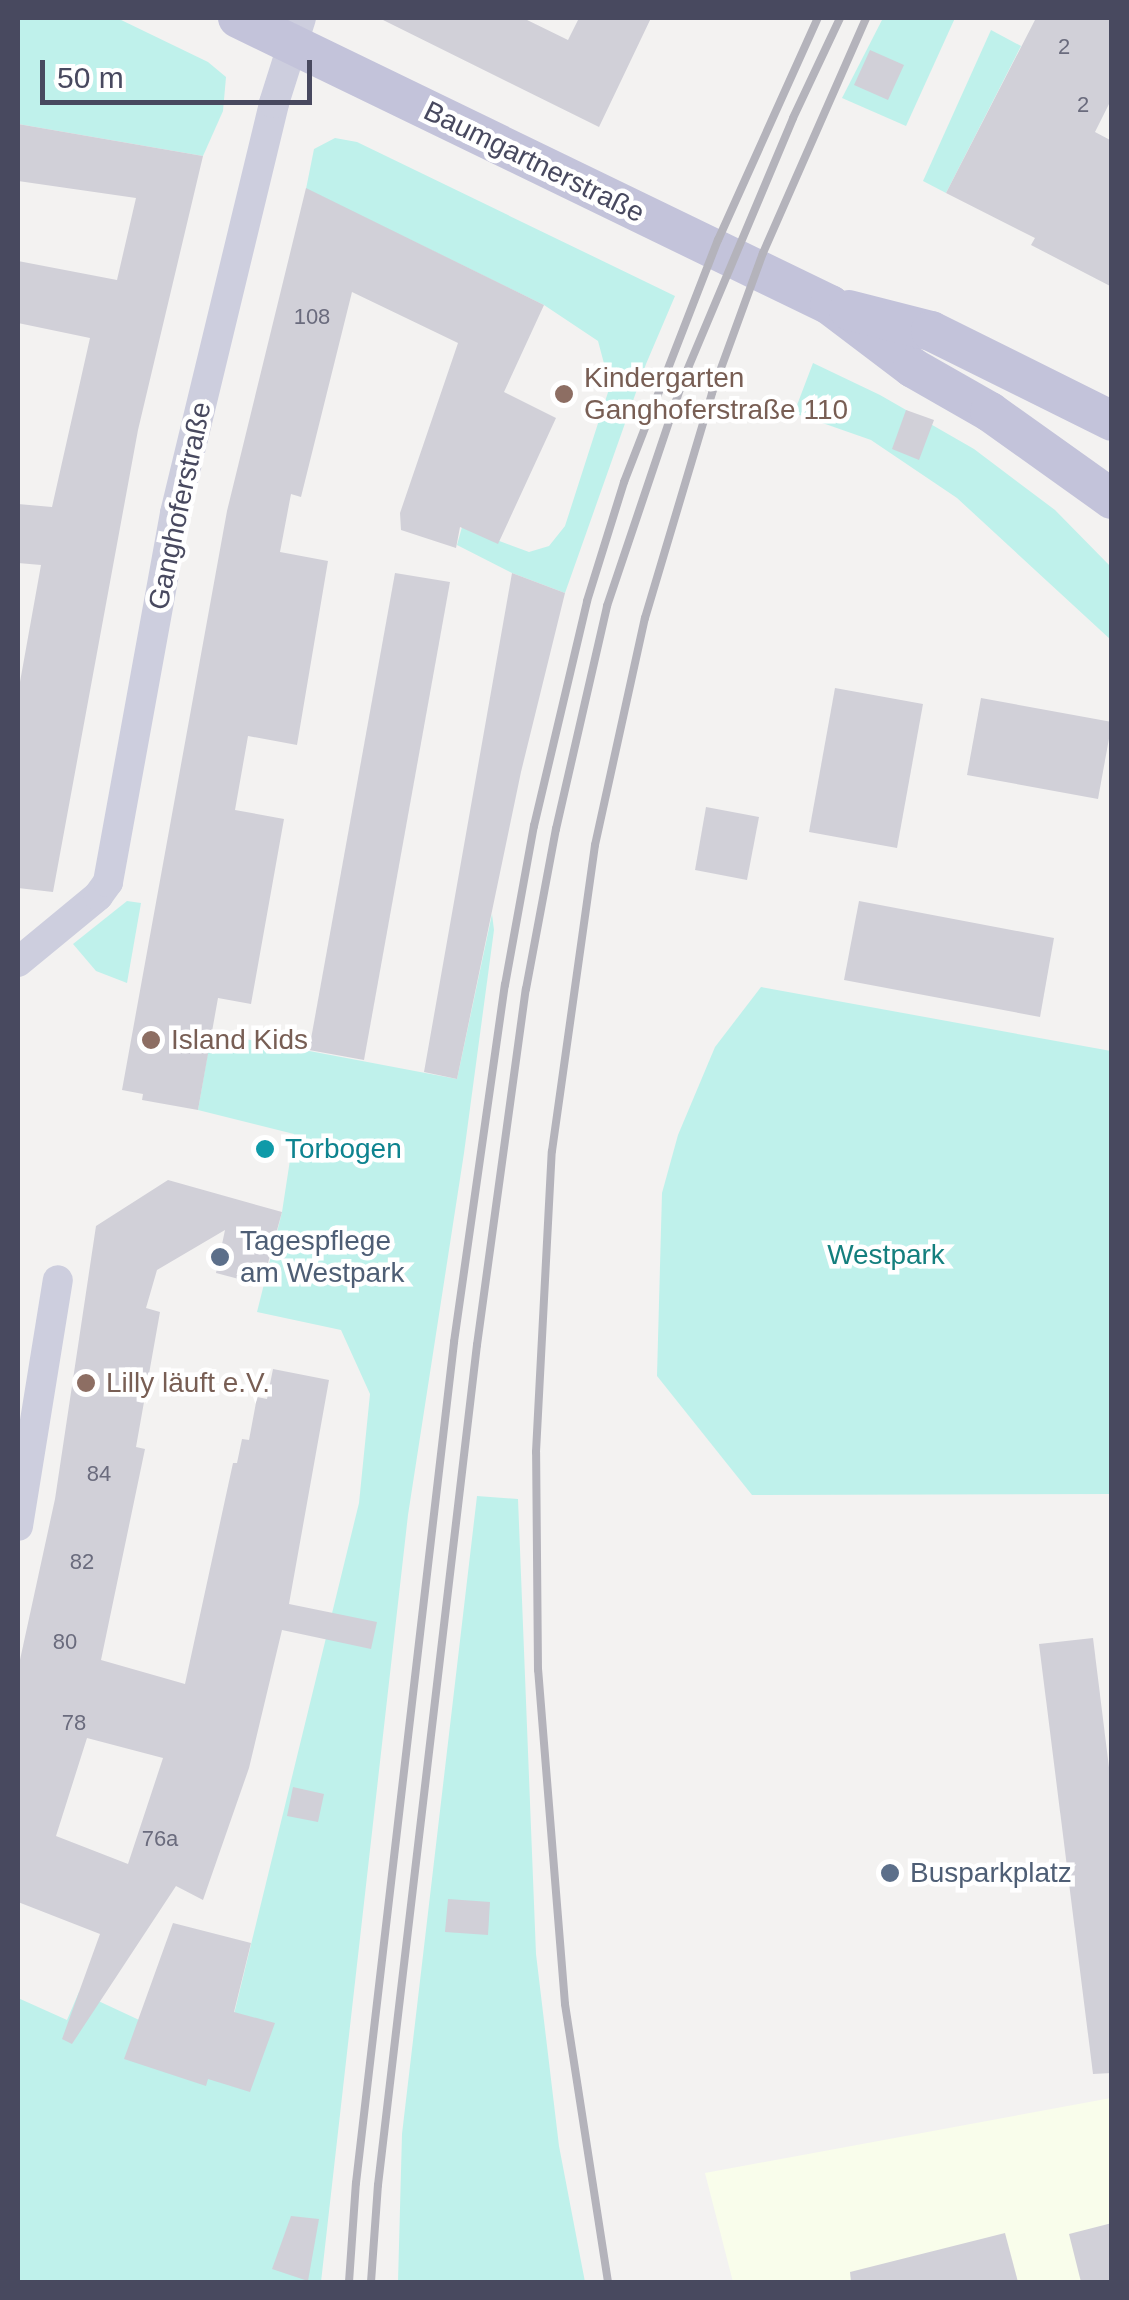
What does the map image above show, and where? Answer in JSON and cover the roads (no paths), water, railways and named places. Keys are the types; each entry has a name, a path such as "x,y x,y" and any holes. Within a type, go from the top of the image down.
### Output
{"main road":[{"name":"Baumgartnerstraße","path":"238,18 297,30 830,306 913,368 990,412 1112,499"},
{"name":"Baumgartnerstraße","path":"830,306 931,331 1112,421"}],"street":[{"name":"Ganghoferstraße","path":"18,962 108,882 176,512 297,30"},
{"path":"18,1526 58,1280"}],"railway":[{"path":"349,2282 356,2183 454,1342 505,985 534,826 587,601 624,482 718,240 818,18"},
{"path":"371,2282 378,2185 477,1345 526,989 556,829 607,606 683,380 793,118 840,18"},
{"path":"608,2282 565,2004 538,1670 536,1452 552,1151 595,845 645,618 712,393 763,253 866,18"}],"place":[{"name":"Kindergarten Ganghoferstraße 110","path":"564,394"},
{"name":"Island Kids","path":"151,1040"},
{"name":"Torbogen","path":"265,1149"},
{"name":"Tagespflege am Westpark","path":"220,1257"},
{"name":"Lilly läuft e.V.","path":"86,1383"},
{"name":"Busparkplatz","path":"890,1873"}],"park label":[{"name":"Westpark","path":"886,1255"}]}
